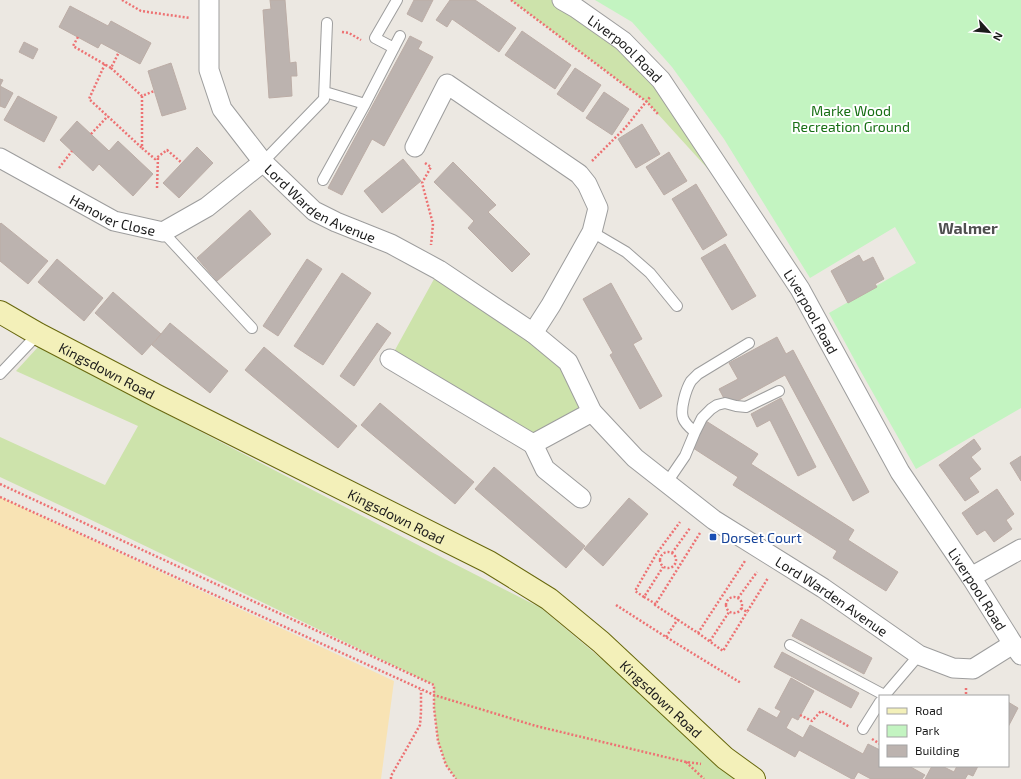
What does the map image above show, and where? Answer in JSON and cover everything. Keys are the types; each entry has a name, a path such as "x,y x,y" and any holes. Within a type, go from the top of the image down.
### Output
{"street":[{"name":"Lord Warden Avenue","path":"209,0 209,70 222,109 263,162 314,211 336,222 391,244 439,270 533,333 568,362 592,412 635,458 710,517 823,588 919,655 953,668 973,669 1017,650"},
{"name":"Liverpool Road","path":"562,0 623,41 661,80 800,290 900,472 971,577 1017,650"},
{"path":"415,147 447,84 579,174 587,184 598,208 592,232 551,305 533,333"},
{"name":"Hanover Close","path":"0,158 114,221 163,232 207,207 263,162"},
{"name":"Kingsdown Road","path":"0,312 38,334 157,396 489,562 549,599 600,642 725,758 754,779"},
{"path":"390,359 533,444 545,469 581,498"},
{"path":"533,444 592,412"},
{"path":"971,577 1021,549"}],"lane":[{"path":"394,48 375,38 397,0"},
{"path":"263,162 324,99 327,27"},
{"path":"323,180 365,104 400,36"},
{"path":"325,92 365,104"},
{"path":"163,232 252,328"},
{"path":"592,232 626,252 650,273 677,306"},
{"path":"0,374 38,334"},
{"path":"695,432 686,424 682,416 685,398 692,380 698,374 749,343"},
{"path":"669,484 670,478 685,456 702,418 711,409 717,405 725,403 736,406 746,406 779,391"},
{"path":"790,645 880,695"},
{"path":"886,695 919,655"},
{"path":"859,730 879,704"}],"path":[{"path":"122,0 142,11 209,21"},
{"path":"511,0 647,102 662,118"},
{"path":"327,27 348,33 366,43 375,38"},
{"path":"78,37 73,46 112,68 142,96 142,148"},
{"path":"112,68 119,52"},
{"path":"105,64 89,99 155,159 167,150 182,163"},
{"path":"579,174 626,128 647,102 661,80"},
{"path":"142,96 154,91"},
{"path":"91,134 108,116"},
{"path":"414,257 418,252 431,250 433,224 422,183 431,167 417,158 415,147"},
{"path":"157,188 158,156"},
{"path":"0,484 434,685 438,741 446,765 456,779"},
{"path":"0,498 421,690 536,726 686,762 704,779"},
{"path":"656,604 710,517"},
{"path":"680,522 657,553 635,591 723,651 768,578"},
{"path":"672,553 690,528"},
{"path":"698,633 755,546"},
{"path":"657,553 661,556"},
{"path":"672,553 664,553 661,556 660,562 663,567 668,569 675,565"},
{"path":"672,553 676,560 675,565"},
{"path":"675,565 678,568"},
{"path":"644,596 663,567"},
{"path":"738,598 757,572"},
{"path":"722,596 728,599 733,597 738,598"},
{"path":"729,612 735,613 741,608 741,601 738,598"},
{"path":"728,599 726,604 729,612"},
{"path":"616,605 741,683"},
{"path":"741,608 747,612"},
{"path":"710,642 729,612"},
{"path":"666,637 678,620"},
{"path":"391,779 391,776 420,725 422,712 421,690"},
{"path":"800,715 812,721 821,711 859,730"},
{"path":"871,739 879,743"}],"green space":[{"path":"511,0 562,0 623,41 718,180 647,102"},
{"name":"Marke Wood Recreation Ground","path":"595,0 1021,0 1021,408 916,469 829,313 916,263 895,227 810,278 724,139 672,67 632,22"},
{"path":"439,270 552,348 592,412 533,444 390,359"},
{"path":"38,347 541,608 598,656 745,774 754,779 456,779 446,765 438,741 434,708 434,685 0,477 0,437 105,485 138,426 16,371"}],"sand":[{"path":"0,497 394,681 381,779 0,779"}],"building":[{"path":"270,0 285,0 290,63 296,62 297,76 291,76 292,96 269,98 263,10 271,9"},
{"path":"414,0 433,0 422,22 407,14"},
{"path":"450,0 475,0 516,28 499,52 452,19 447,27 436,20"},
{"path":"70,6 108,26 111,21 151,43 140,64 101,43 98,48 59,27"},
{"path":"522,31 571,65 555,89 505,55"},
{"path":"410,36 422,42 418,49 433,57 384,146 372,139 342,195 328,188"},
{"path":"24,42 38,49 33,59 19,52"},
{"path":"171,63 186,109 162,116 148,71"},
{"path":"575,68 601,85 583,112 557,94"},
{"path":"0,79 3,80 0,86"},
{"path":"0,86 13,93 5,108 0,106"},
{"path":"604,92 629,109 612,135 586,118"},
{"path":"18,96 57,117 44,142 4,120"},
{"path":"77,121 109,151 118,141 153,174 133,196 99,164 93,171 60,140"},
{"path":"642,124 660,154 636,168 618,139"},
{"path":"197,147 213,163 179,198 163,183"},
{"path":"669,152 687,181 664,195 646,167"},
{"path":"403,159 421,181 382,213 364,191"},
{"path":"453,162 496,205 488,212 530,254 512,272 468,228 474,221 434,182"},
{"path":"696,184 727,235 703,250 672,199"},
{"path":"250,210 271,234 217,281 197,258"},
{"path":"1,223 48,261 28,284 0,261"},
{"path":"725,244 756,296 732,310 701,258"},
{"path":"859,255 863,262 873,257 884,279 875,284 877,287 848,303 831,271"},
{"path":"57,259 103,298 84,321 38,282"},
{"path":"307,259 322,269 278,336 263,326"},
{"path":"342,273 371,293 323,365 294,346"},
{"path":"611,283 642,339 633,344 662,396 640,409 610,355 613,353 583,299"},
{"path":"113,292 161,334 142,355 95,313"},
{"path":"170,323 228,371 210,393 152,345"},
{"path":"377,323 391,333 354,386 340,376"},
{"path":"777,337 786,354 793,350 869,492 853,501 785,375 728,406 719,389 738,379 729,363"},
{"path":"264,347 357,426 338,448 245,370"},
{"path":"781,398 816,467 798,476 770,420 757,427 751,414"},
{"path":"380,403 474,482 455,504 361,425"},
{"path":"706,421 758,454 751,464 854,530 848,540 898,572 886,591 833,558 837,551 733,485 738,477 690,446"},
{"path":"974,439 981,449 971,457 981,469 969,478 979,492 965,501 939,465"},
{"path":"1021,456 1021,481 1010,463"},
{"path":"494,467 585,546 566,568 475,489"},
{"path":"997,489 1014,514 1006,520 1012,529 994,542 985,530 977,535 962,513"},
{"path":"629,498 648,514 603,566 584,549"},
{"path":"801,619 872,658 864,674 792,636"},
{"path":"782,652 859,693 851,708 774,667"},
{"path":"791,678 814,691 798,720 792,717 786,728 803,738 810,725 863,754 868,744 879,750 879,767 911,767 925,775 922,779 871,779 858,772 854,779 852,779 799,750 795,757 747,730 759,708 777,718 781,711 775,708"},
{"path":"1009,703 1018,708 1009,725"},
{"path":"931,767 944,767 954,772 956,767 978,767 973,776 968,774 965,779 925,779"}],"place":[{"name":"Dorset Court","path":"713,537"}],"district":[{"name":"Walmer","path":"968,227"}]}
